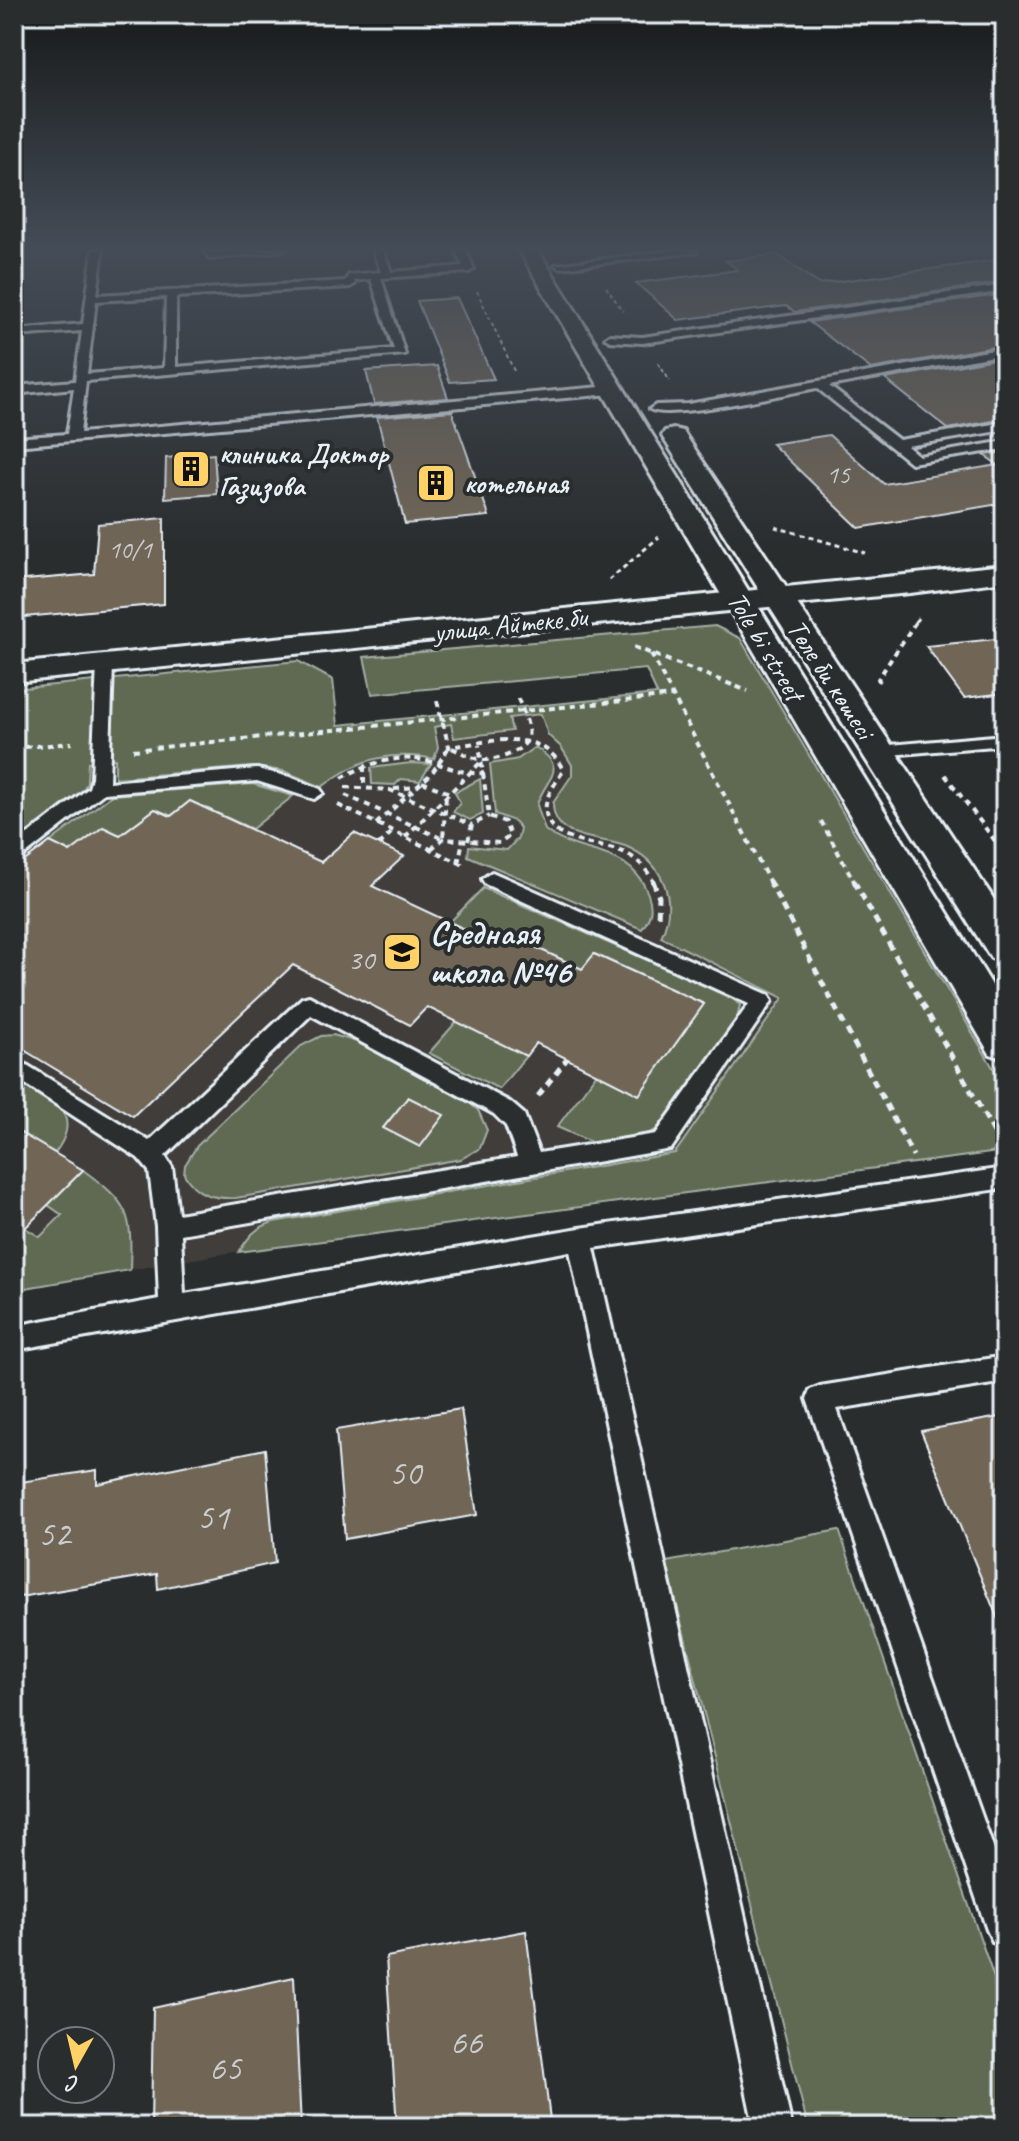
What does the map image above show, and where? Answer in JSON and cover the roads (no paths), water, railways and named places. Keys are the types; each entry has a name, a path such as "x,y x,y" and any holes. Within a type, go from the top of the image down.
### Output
{"main road":[{"name":"Tole bi street","path":"588,350 1005,1042"},
{"name":"Төле би көшесі","path":"618,350 1005,948"}],"street":[{"name":"улица Айтеке би","path":"14,673 910,585 1005,573"}],"lane":[{"path":"73,437 85,350"},
{"path":"170,350 170,371"},
{"path":"14,390 170,371 400,350"},
{"path":"656,409 688,408 1005,351"},
{"path":"818,383 916,460 1005,445"},
{"path":"14,442 612,390"},
{"path":"897,444 1005,426"},
{"path":"14,854 90,799 99,788 105,664"},
{"path":"878,751 1005,740"},
{"path":"99,788 257,775 284,781 317,795"},
{"path":"168,1226 663,1142 762,1001 492,879"},
{"path":"150,1155 309,1004 502,1108 517,1123 531,1164"},
{"path":"14,1066 130,1138 160,1167 168,1226 172,1308"},
{"path":"14,1338 580,1239 1005,1178"},
{"path":"580,1239 773,2127"},
{"path":"1005,1369 820,1399 1005,1930"}],"place":[{"name":"клиника Доктор Газизова","path":"191,469"},
{"name":"котельная","path":"436,483"},
{"name":"Среднаяя школа №46","path":"402,952"}]}
